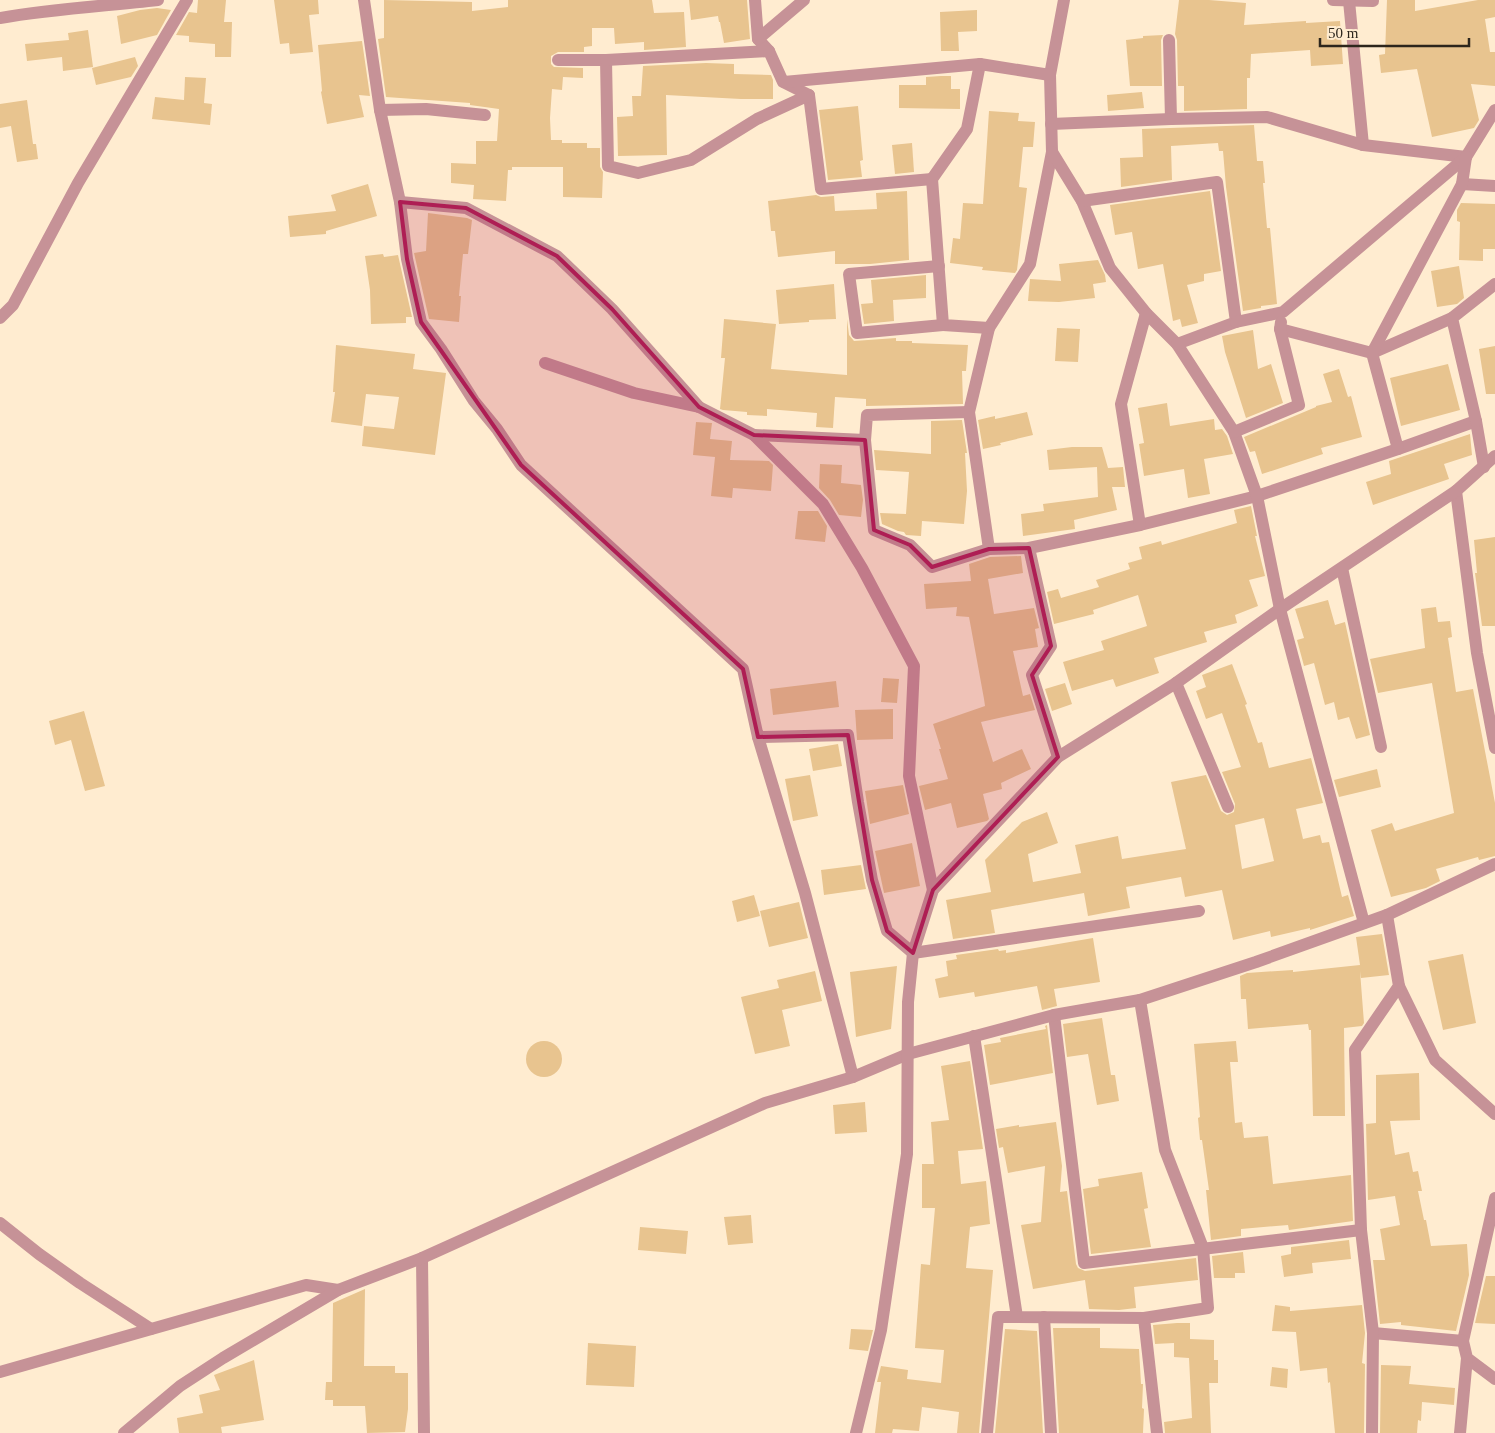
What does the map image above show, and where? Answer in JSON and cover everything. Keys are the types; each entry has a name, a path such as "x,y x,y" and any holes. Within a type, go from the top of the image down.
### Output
{"street":[{"path":"0,18 44,10 93,8 158,0"},
{"path":"0,318 13,305 78,183 187,0"},
{"path":"364,0 380,110 400,202 407,259 421,322 441,349 474,401 497,429 521,465 743,670 758,737 806,894 853,1077"},
{"path":"755,0 758,38 769,51 783,82 809,95"},
{"path":"758,38 804,0"},
{"path":"989,549 968,412 990,328 1030,264 1052,152 1050,75 1064,0"},
{"path":"1333,0 1373,1"},
{"path":"1349,1 1363,145"},
{"path":"1169,40 1171,119"},
{"path":"558,60 606,60 769,51"},
{"path":"606,60 608,166 638,173 691,160 757,119 809,95"},
{"path":"783,82 980,64 1050,75"},
{"path":"943,325 932,179 967,129 980,64"},
{"path":"809,95 821,189 932,179"},
{"path":"380,110 426,109 485,115"},
{"path":"1177,344 1236,322 1282,312 1466,158 1495,110"},
{"path":"1051,124 1267,117 1363,145 1466,158"},
{"path":"1052,152 1082,201 1110,268 1146,314 1177,344 1234,432 1257,496 1280,608 1364,923"},
{"path":"1398,449 1372,352 1462,184 1466,158"},
{"path":"1082,201 1217,182 1236,322"},
{"path":"1462,184 1495,186"},
{"path":"400,202 466,208 557,256 612,309 699,407"},
{"path":"939,266 849,274 857,333 943,325 990,328"},
{"path":"1280,329 1372,352 1452,318 1495,284"},
{"path":"1234,432 1299,405 1280,329 1282,312"},
{"path":"1140,525 1121,404 1146,314"},
{"path":"1452,318 1476,421 1484,467"},
{"path":"545,363 634,392 699,407 754,435 823,504 862,568 914,666 909,776 933,890"},
{"path":"968,412 867,415 865,440 874,530 910,545 932,567 989,549 1029,548 1140,525 1257,496 1476,421"},
{"path":"754,435 865,440"},
{"path":"856,1433 881,1330 907,1154 908,1002 914,953 933,890 1058,757 1176,683 1280,608 1456,491 1495,456"},
{"path":"1456,491 1478,653 1495,748"},
{"path":"1029,548 1051,646 1032,676 1058,757"},
{"path":"1342,568 1381,747"},
{"path":"1176,683 1228,807"},
{"path":"758,737 848,735 872,880 887,931 914,953 1199,911"},
{"path":"124,1433 180,1386 223,1358 338,1290 422,1258 765,1103 853,1077 908,1054 1054,1015 1140,1000 1256,962 1387,915 1495,864"},
{"path":"1387,915 1399,986 1435,1060 1495,1114"},
{"path":"1372,1433 1372,1333 1361,1230 1355,1050 1399,986"},
{"path":"987,1433 998,1317 1144,1318 1208,1308 1203,1248 1165,1150 1140,1000"},
{"path":"1054,1015 1084,1263 1361,1230"},
{"path":"974,1036 1017,1317"},
{"path":"1460,1433 1467,1358 1463,1341 1495,1198"},
{"path":"0,1223 80,1284 151,1329"},
{"path":"422,1258 424,1433"},
{"path":"0,1372 306,1285 338,1290"},
{"path":"1044,1317 1051,1433"},
{"path":"1144,1318 1157,1433"},
{"path":"1372,1333 1463,1341"},
{"path":"1467,1358 1495,1379"}],"highlighted area":[{"path":"400,202 466,208 557,256 612,309 699,407 754,435 865,440 874,530 910,545 932,567 989,549 1029,548 1051,646 1032,675 1058,757 933,890 913,953 887,931 872,880 848,735 758,737 743,669 521,465 421,322 407,259"}],"building":[{"path":"198,0 226,0 224,22 232,22 231,57 215,57 215,44 189,42 189,36 176,35 189,12 197,13"},
{"path":"274,0 318,0 319,14 309,15 313,52 290,54 289,43 280,44"},
{"path":"384,0 472,2 472,11 508,7 508,0 652,0 654,13 684,12 686,47 644,50 644,42 615,44 614,28 592,28 592,46 584,47 584,52 558,52 551,56 551,64 554,67 583,68 583,78 563,77 562,90 552,89 551,140 562,140 562,143 587,143 587,148 600,148 600,167 603,172 602,198 563,197 563,167 512,167 512,170 508,170 506,201 473,199 474,185 451,183 451,163 476,164 476,141 497,141 499,109 470,105 470,103 386,97 378,39 384,38"},
{"path":"689,0 747,0 750,39 724,43 718,16 691,20"},
{"path":"1179,0 1246,3 1244,25 1340,21 1343,64 1311,66 1310,50 1251,54 1250,78 1247,78 1247,109 1184,111 1184,86 1178,86 1177,40 1175,34"},
{"path":"1387,0 1415,0 1415,11 1478,0 1495,0 1495,17 1485,19 1490,52 1495,52 1495,86 1471,84 1479,120 1474,128 1432,137 1417,69 1381,73 1379,55 1385,54"},
{"path":"157,8 171,10 157,35 121,44 117,16"},
{"path":"977,10 977,31 958,32 959,51 941,51 940,12"},
{"path":"88,30 93,67 63,71 62,57 27,61 25,44 69,40 68,33"},
{"path":"1163,35 1161,40 1162,86 1130,86 1126,40 1143,38 1143,36"},
{"path":"362,41 370,96 359,95 364,117 327,124 321,92 318,45"},
{"path":"135,57 138,66 131,77 96,85 92,68"},
{"path":"706,63 734,64 734,74 771,75 773,80 773,99 666,95 667,155 618,156 617,117 633,116 632,96 641,96 643,66"},
{"path":"951,76 951,89 960,89 960,109 899,108 899,85 926,85 926,77"},
{"path":"185,77 206,78 204,103 212,104 210,125 152,119 155,97 184,100"},
{"path":"1142,92 1144,108 1108,111 1107,95"},
{"path":"27,100 33,144 36,144 38,159 17,162 11,126 0,128 0,104"},
{"path":"858,106 863,160 860,161 862,177 828,180 819,110"},
{"path":"989,111 1019,113 1018,121 1035,122 1033,147 1023,147 1019,187 1027,188 1017,270 1015,273 982,270 983,267 950,263 953,238 960,239 963,203 983,204"},
{"path":"1254,125 1257,161 1263,161 1267,228 1270,228 1277,304 1243,311 1223,151 1219,151 1218,143 1171,146 1172,180 1121,187 1120,158 1143,157 1142,129"},
{"path":"912,143 914,172 895,174 892,145"},
{"path":"368,184 377,216 326,231 326,234 290,237 288,216 336,211 331,195"},
{"path":"907,191 909,260 870,264 835,264 835,251 778,257 775,231 771,231 768,201 816,195 821,197 834,196 835,211 877,209 876,193"},
{"path":"1210,191 1221,271 1204,274 1204,281 1187,285 1198,323 1182,327 1180,319 1173,321 1163,264 1138,269 1132,232 1115,235 1110,205"},
{"path":"1461,203 1495,204 1495,249 1483,249 1483,261 1459,260 1460,222 1457,221 1457,210"},
{"path":"428,213 472,220 468,254 463,254 459,296 461,296 459,322 429,319 414,253 426,251"},
{"path":"383,254 384,257 398,255 412,317 406,317 406,323 371,324 370,290 365,256"},
{"path":"1098,260 1106,282 1093,284 1095,298 1059,302 1028,301 1030,279 1061,281 1059,264"},
{"path":"1459,266 1464,298 1457,304 1437,307 1431,271"},
{"path":"926,275 926,298 893,300 894,321 864,324 861,304 873,303 871,280"},
{"path":"834,284 836,319 779,324 776,290"},
{"path":"724,319 776,324 771,369 847,375 847,319 849,335 854,341 896,338 896,341 912,341 912,343 968,345 966,371 962,371 963,404 866,406 866,399 835,397 833,428 816,427 817,413 767,409 767,416 747,415 747,412 720,409 725,358 721,358"},
{"path":"1057,328 1080,329 1078,362 1055,361"},
{"path":"1253,330 1258,369 1271,364 1283,403 1246,418 1225,352 1222,336"},
{"path":"336,345 415,354 413,369 446,373 435,455 362,446 364,426 394,429 399,397 366,394 362,426 331,422 335,392 333,392"},
{"path":"1495,346 1495,394 1486,394 1479,349"},
{"path":"1448,364 1460,410 1401,426 1390,378"},
{"path":"1339,369 1348,397 1351,396 1362,437 1321,448 1323,454 1262,474 1255,451 1250,452 1244,437 1316,406 1332,402 1323,374"},
{"path":"1167,403 1170,426 1214,419 1215,430 1222,429 1227,436 1233,454 1204,459 1210,494 1188,498 1184,469 1144,476 1139,444 1144,443 1138,408"},
{"path":"1027,412 1033,435 983,449 978,420 995,416 995,419"},
{"path":"962,420 967,453 965,453 967,491 964,524 922,521 921,536 906,535 904,532 882,524 880,513 906,514 909,472 876,470 874,450 931,454 931,421"},
{"path":"696,422 712,423 710,439 732,441 730,460 769,461 773,465 771,491 733,488 732,498 711,496 715,457 693,455"},
{"path":"1470,434 1472,455 1444,464 1449,479 1373,505 1366,482 1391,474 1389,461"},
{"path":"1072,447 1102,447 1108,468 1123,467 1125,487 1112,487 1117,510 1074,520 1075,529 1023,536 1021,514 1044,511 1043,504 1098,497 1097,467 1049,470 1047,450"},
{"path":"820,464 842,465 841,483 861,485 863,500 861,517 839,515 830,500 819,488"},
{"path":"1251,506 1257,536 1255,536 1265,576 1249,580 1258,606 1235,615 1237,623 1204,632 1207,642 1154,658 1159,673 1116,687 1113,679 1072,691 1063,662 1104,650 1101,641 1147,626 1138,595 1093,610 1094,614 1054,624 1047,592 1058,589 1061,598 1099,587 1096,580 1130,569 1128,563 1142,559 1139,547 1161,541 1162,545 1237,523 1234,510"},
{"path":"798,511 818,511 827,526 825,542 795,539"},
{"path":"1495,537 1495,626 1482,626 1475,573 1477,573 1474,540"},
{"path":"1021,556 1023,573 988,579 994,614 1034,608 1039,628 1035,629 1038,647 1013,651 1023,696 1030,694 1035,710 981,722 993,762 1022,749 1031,769 1001,783 1002,789 983,794 989,819 987,821 957,828 951,803 925,810 919,786 948,779 933,724 985,706 969,617 956,616 957,607 926,609 924,584 971,581 969,564 990,557"},
{"path":"1328,600 1335,625 1345,622 1370,735 1356,739 1349,717 1338,720 1334,702 1325,705 1314,663 1304,666 1297,640 1304,638 1295,609"},
{"path":"1436,607 1438,622 1450,621 1452,637 1448,638 1456,692 1473,689 1495,803 1495,856 1479,860 1478,857 1436,869 1440,881 1426,888 1391,897 1371,830 1392,823 1395,831 1454,813 1432,683 1378,693 1370,659 1425,648 1421,609"},
{"path":"1232,664 1247,704 1245,705 1258,743 1262,742 1269,768 1311,758 1323,803 1296,809 1303,839 1320,835 1322,843 1329,842 1342,897 1348,895 1354,916 1310,930 1310,928 1271,937 1270,931 1233,940 1222,890 1185,897 1181,877 1126,887 1130,908 1088,916 1084,893 991,910 995,933 953,939 946,900 991,892 985,860 1022,822 1047,812 1058,843 1028,854 1033,882 1081,873 1075,845 1118,836 1122,859 1186,849 1171,782 1206,775 1221,811 1227,815 1234,812 1235,804 1222,772 1241,767 1222,713 1206,719 1196,691 1206,687 1202,675","holes":["1264,818 1274,861 1242,869 1235,825"]},
{"path":"883,678 899,679 897,703 881,702"},
{"path":"836,681 839,707 773,715 770,689"},
{"path":"1065,683 1072,704 1052,711 1045,689"},
{"path":"893,709 893,739 857,740 855,710"},
{"path":"84,711 105,786 85,791 71,740 55,745 49,721"},
{"path":"838,744 842,766 813,771 809,749"},
{"path":"1377,769 1381,787 1339,797 1334,780"},
{"path":"810,775 818,816 793,821 785,779"},
{"path":"903,785 909,814 870,824 865,791"},
{"path":"912,843 920,886 884,893 875,851"},
{"path":"861,865 866,889 824,895 821,870"},
{"path":"754,895 760,916 737,922 732,901"},
{"path":"799,902 808,938 769,947 760,911"},
{"path":"1382,934 1389,975 1361,978 1360,971 1364,1023 1362,1026 1344,1028 1345,1116 1313,1116 1311,1030 1309,1030 1308,1024 1248,1029 1246,999 1241,999 1240,976 1247,973 1293,970 1293,972 1360,965 1356,937"},
{"path":"1093,938 1100,982 1054,989 1057,1006 1042,1010 1037,986 975,997 974,992 939,998 935,979 948,976 946,961 957,959 956,955 998,949 999,951 1006,950 1006,953"},
{"path":"1463,954 1476,1023 1443,1030 1428,961"},
{"path":"897,966 891,1029 856,1037 850,972"},
{"path":"815,971 822,1001 782,1010 790,1046 755,1054 741,997 779,988 777,980"},
{"path":"1102,1018 1111,1075 1115,1075 1119,1101 1097,1105 1088,1054 1067,1057 1063,1024"},
{"path":"1047,1025 1053,1073 990,1085 984,1045 1001,1042 1000,1038 1046,1029 1045,1026"},
{"path":"544,1041 551,1042 557,1046 561,1052 561,1066 557,1072 551,1076 544,1077 537,1076 531,1072 527,1066 526,1059 527,1052 531,1046 537,1042"},
{"path":"1236,1041 1238,1062 1230,1062 1235,1123 1242,1122 1244,1138 1268,1136 1273,1184 1351,1175 1353,1221 1289,1230 1288,1225 1241,1229 1241,1236 1211,1240 1206,1190 1209,1190 1198,1118 1200,1117 1194,1044"},
{"path":"970,1061 983,1149 958,1151 961,1184 986,1181 990,1224 970,1227 966,1268 993,1270 979,1433 957,1433 959,1412 922,1407 919,1431 893,1429 892,1433 875,1433 881,1382 877,1382 881,1366 908,1370 907,1379 941,1383 944,1350 915,1348 921,1264 930,1265 935,1208 922,1208 922,1164 934,1164 931,1122 949,1120 941,1066"},
{"path":"1419,1073 1420,1120 1390,1121 1395,1155 1409,1152 1413,1172 1418,1171 1422,1191 1418,1191 1431,1246 1467,1244 1469,1275 1456,1331 1401,1325 1401,1322 1380,1324 1373,1260 1385,1260 1380,1229 1400,1225 1395,1196 1368,1200 1366,1124 1376,1123 1376,1075"},
{"path":"865,1102 867,1132 835,1134 833,1105"},
{"path":"1056,1122 1062,1166 1060,1192 1067,1191 1078,1268 1085,1271 1196,1258 1198,1280 1134,1287 1136,1308 1119,1310 1089,1309 1085,1280 1033,1289 1021,1225 1041,1222 1045,1166 1008,1173 1003,1147 999,1148 996,1129"},
{"path":"1142,1172 1148,1208 1144,1209 1151,1247 1091,1254 1083,1189 1099,1186 1098,1179"},
{"path":"751,1215 753,1243 728,1245 724,1217"},
{"path":"640,1227 688,1231 686,1254 638,1250"},
{"path":"1349,1240 1351,1259 1312,1263 1313,1273 1284,1277 1281,1256 1291,1254 1291,1247"},
{"path":"1243,1252 1245,1273 1235,1273 1235,1278 1214,1278 1212,1256"},
{"path":"1486,1276 1495,1276 1495,1324 1475,1323"},
{"path":"365,1289 364,1366 395,1366 395,1373 408,1373 408,1409 405,1432 367,1433 365,1406 333,1406 333,1400 325,1400 326,1382 332,1382 333,1303"},
{"path":"1275,1305 1290,1307 1290,1311 1362,1305 1365,1333 1362,1363 1365,1364 1364,1433 1335,1433 1327,1368 1300,1371 1296,1332 1272,1331"},
{"path":"1190,1323 1190,1339 1214,1340 1214,1360 1218,1360 1218,1383 1209,1383 1211,1433 1165,1433 1164,1422 1192,1418 1189,1358 1174,1357 1174,1343 1155,1344 1153,1325"},
{"path":"1053,1328 1100,1328 1100,1348 1139,1349 1141,1384 1143,1384 1143,1433 1059,1433"},
{"path":"851,1329 873,1330 868,1351 849,1349"},
{"path":"1005,1329 1037,1331 1043,1433 995,1433"},
{"path":"588,1343 636,1346 634,1387 586,1385"},
{"path":"254,1360 264,1420 221,1427 222,1433 179,1433 177,1418 203,1413 199,1395 220,1390 214,1375"},
{"path":"1381,1365 1411,1366 1409,1384 1455,1388 1454,1405 1422,1402 1421,1421 1418,1420 1417,1433 1380,1433"},
{"path":"1272,1367 1288,1369 1287,1388 1270,1386"}]}
